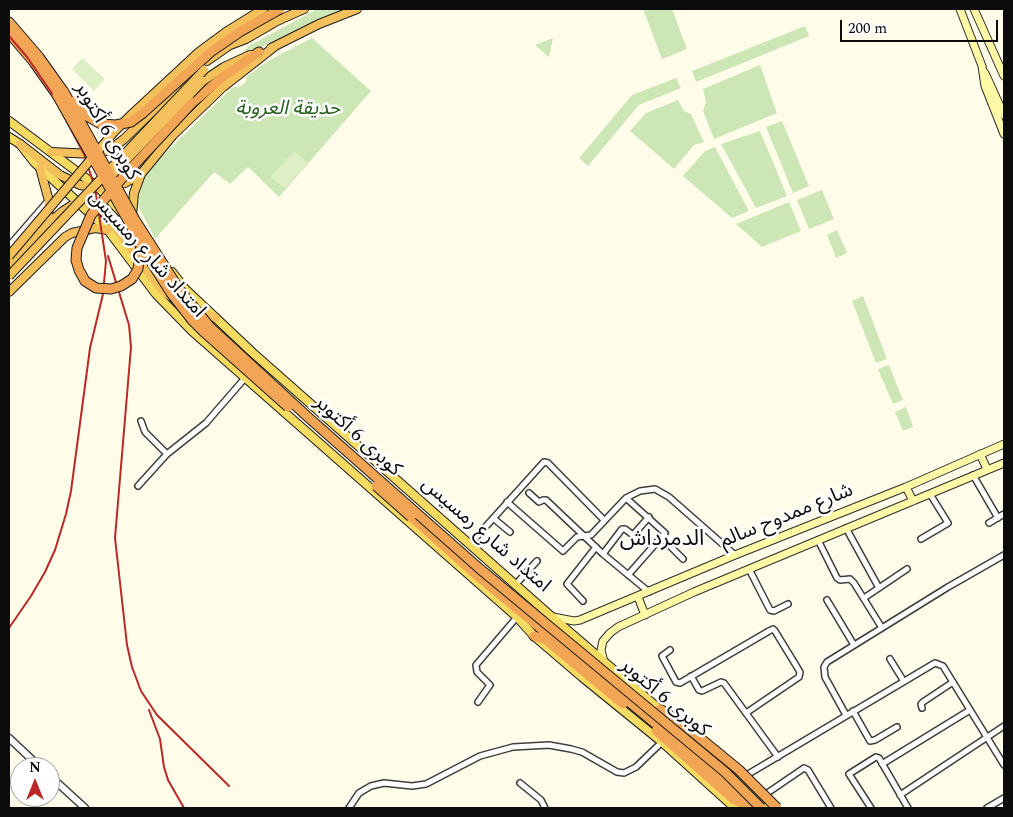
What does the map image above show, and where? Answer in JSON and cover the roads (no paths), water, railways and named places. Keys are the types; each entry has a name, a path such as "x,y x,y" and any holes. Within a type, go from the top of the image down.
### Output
{"highway":[{"path":"9,256 114,132 130,116 199,52 226,32 264,9"},
{"path":"64,92 87,116 97,122 112,126 131,122 212,51 241,31 280,9"},
{"path":"51,152 84,154 110,150 216,54 277,21 304,9"},
{"path":"9,282 203,81 224,66 274,47 319,24 357,9"},
{"name":"كوبرى 6 أكتوبر","path":"9,22 39,57 64,92 136,220 179,289 210,327 309,418 480,569 725,772 761,808"},
{"name":"كوبرى 6 أكتوبر","path":"9,33 33,61 57,96 130,222 141,246 171,293 192,320 475,574 709,768 750,807"},
{"path":"9,276 204,70 236,42"},
{"path":"131,224 134,193 141,174 146,167 178,130 212,98 274,47"},
{"path":"141,246 138,269 132,280 111,289 98,288 85,281 76,260 77,248 91,215 123,177 193,102 224,76 260,52"},
{"path":"124,139 129,154 134,160 146,167"},
{"path":"20,144 46,165 80,185 99,188 108,187 126,183 141,174"},
{"path":"40,168 49,201 46,226"},
{"path":"9,267 46,226 70,206 79,203 94,206 105,213 164,292 186,306 216,318"},
{"path":"46,226 57,225 64,232 65,238"},
{"path":"9,292 72,233 95,228 108,230"},
{"path":"534,636 546,640 733,799 750,807"},
{"path":"660,709 683,724 739,770 777,808"}],"main road":[{"path":"960,9 982,66 1004,115"},
{"path":"974,9 1004,76"},
{"path":"982,66 985,86 1004,134"},
{"name":"امتداد شارع رمسيس","path":"9,121 99,188 153,248 185,289 216,318 552,617 741,778 769,808"},
{"name":"امتداد شارع رمسيس","path":"9,137 20,144 40,168 108,230 144,279 170,310 517,617 534,636 582,678 662,742 735,808"},
{"path":"272,402 283,405 290,403 293,395 290,385"},
{"name":"شارع ممدوح سالم","path":"552,617 574,621 580,620 735,555 906,487 1004,444"},
{"path":"980,454 987,469"},
{"name":"شارع ممدوح سالم","path":"604,662 601,650 606,637 614,629 749,569 1004,463"},
{"path":"366,485 370,474 380,470 386,471"},
{"path":"906,487 912,501"},
{"path":"638,597 645,614"}],"street":[{"path":"9,246 49,201"},
{"path":"138,486 167,454 206,423 245,378"},
{"path":"141,421 145,432 167,454"},
{"path":"470,544 542,463 546,462 604,520"},
{"path":"973,475 998,518"},
{"path":"507,502 565,551 577,537 591,535 626,498 634,493 655,489 662,492 735,555"},
{"path":"529,494 539,502 546,500 603,554 649,592"},
{"path":"920,539 948,523 930,494"},
{"path":"626,498 665,533 628,575"},
{"path":"989,523 1004,514"},
{"path":"603,554 622,529 633,535 649,517"},
{"path":"493,518 510,532"},
{"path":"846,528 880,588"},
{"path":"662,538 684,559"},
{"path":"818,540 837,578 840,580 852,580 882,628"},
{"path":"583,601 567,584 596,547"},
{"path":"846,715 825,677 824,667 834,657 854,644 1004,555"},
{"path":"516,584 537,561"},
{"path":"864,598 907,568"},
{"path":"749,569 770,610 774,611 788,604"},
{"path":"827,600 854,644"},
{"path":"478,702 490,685 476,672 476,665 517,617"},
{"path":"670,650 662,656 676,682 680,683 773,629 800,672 800,677 746,714"},
{"path":"890,659 903,680"},
{"path":"741,778 903,680 931,664 938,663 943,666 1004,765"},
{"path":"691,676 699,690 702,691 722,682 778,757"},
{"path":"922,708 921,704 923,702 953,682"},
{"path":"882,764 970,710"},
{"path":"853,712 867,738 870,740 875,740 897,727"},
{"path":"900,794 1004,726"},
{"path":"9,738 29,757"},
{"path":"348,808 359,793 371,786 384,783 412,786 426,784 469,761 507,748 550,746 571,749 592,757 617,772 624,773 636,767 662,742"},
{"path":"871,808 849,774 876,757 879,758 908,808"},
{"path":"760,798 804,768 808,770 831,808"},
{"path":"520,783 541,800 545,808"},
{"path":"60,785 85,808"},
{"path":"987,808 1004,798"}],"railway":[{"path":"9,36 27,57 51,92 84,154 95,188 106,261 103,294 90,348 71,491 66,514 55,550 45,572 9,628"},
{"path":"108,256 129,325 131,347 115,538 127,645 132,667 141,691 157,715 229,786"},
{"path":"149,710 160,739 168,780 184,808"}],"district":[{"name":"الدمرداش","path":"662,541"}],"park label":[{"name":"حديقة العروبة","path":"288,110"}]}
